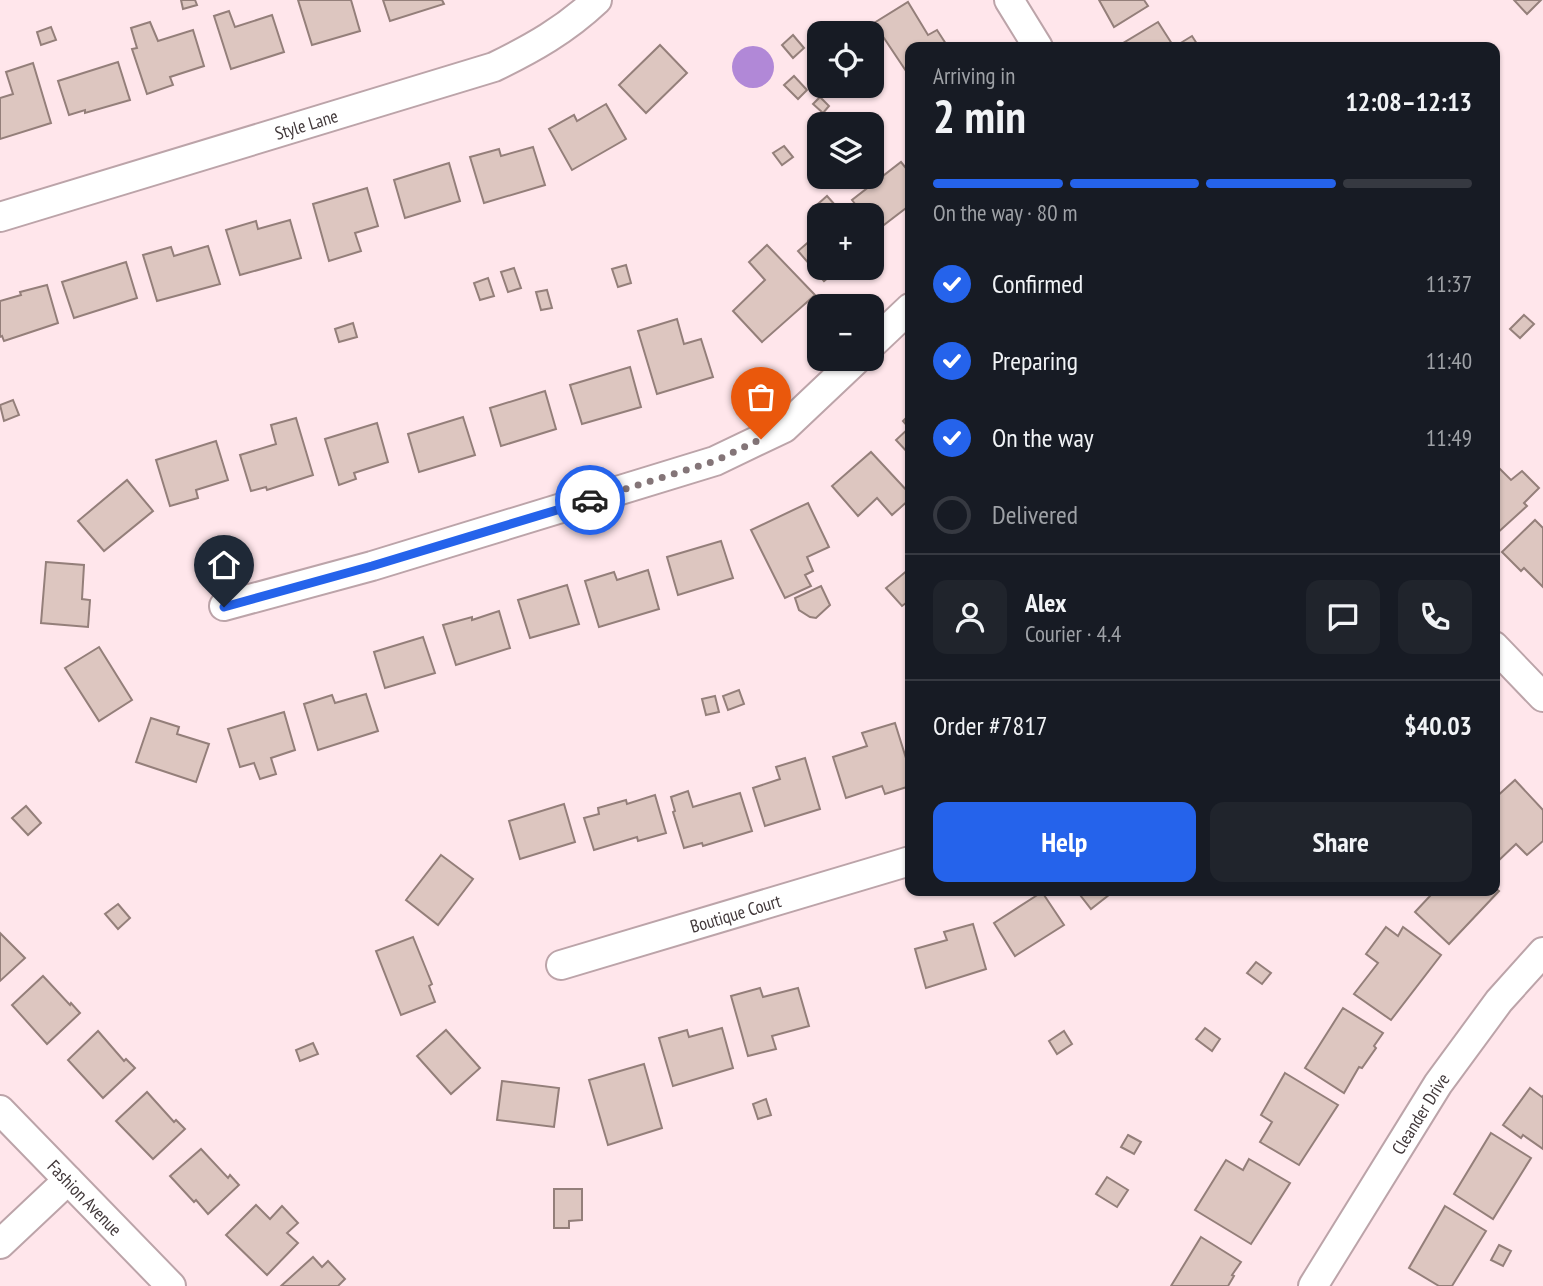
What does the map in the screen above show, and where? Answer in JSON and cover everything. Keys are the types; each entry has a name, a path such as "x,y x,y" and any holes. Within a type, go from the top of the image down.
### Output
{"street":[{"name":"Style Lane","path":"0,216 494,67 544,42 579,17 597,0"},
{"path":"1009,0 1035,42"},
{"path":"884,333 905,313"},
{"path":"224,607 372,566 715,461 784,428 844,371"},
{"path":"1500,652 1543,697"},
{"name":"Boutique Court","path":"561,965 905,862"},
{"name":"Cleander Drive","path":"1313,1286 1437,1084 1499,1001 1543,952"},
{"name":"Fashion Avenue","path":"0,1110 171,1286"},
{"path":"0,1244 68,1180"}],"shaded area":[{"path":"753,46 768,52 774,67 768,82 753,88 738,82 732,67 738,52"}],"building":[{"path":"181,0 195,0 197,5 183,9"},
{"path":"298,0 351,0 360,31 312,45"},
{"path":"383,0 442,0 444,4 390,21"},
{"path":"1099,0 1144,0 1148,6 1114,27"},
{"path":"1514,0 1541,0 1527,14"},
{"path":"908,2 928,35 937,30 945,42 905,42 905,70 884,38 884,21 877,21"},
{"path":"229,11 235,27 272,15 284,52 231,69 214,16"},
{"path":"150,22 158,41 193,30 204,66 170,77 173,85 147,94 132,49 137,48 131,28"},
{"path":"1158,22 1171,42 1125,42"},
{"path":"51,27 56,40 41,45 37,32"},
{"path":"793,35 804,48 793,58 782,45"},
{"path":"1192,36 1196,42 1182,42"},
{"path":"660,45 687,73 646,113 619,85"},
{"path":"118,62 130,100 69,115 58,81"},
{"path":"33,63 51,123 0,139 0,98 13,94 6,72"},
{"path":"794,76 807,90 798,99 784,85"},
{"path":"821,98 829,106 822,112 813,104"},
{"path":"606,104 626,139 572,170 549,129 574,115 577,121"},
{"path":"784,146 793,157 782,165 773,153"},
{"path":"533,147 545,185 484,203 470,157 499,149 501,156"},
{"path":"901,162 905,167 905,209 884,225 884,203 854,203 852,200 866,189 884,189 884,175"},
{"path":"449,163 460,201 405,218 394,180"},
{"path":"367,188 378,226 355,233 361,251 329,261 313,204"},
{"path":"827,196 833,203 819,203"},
{"path":"290,220 301,258 240,275 226,230 256,221 258,229"},
{"path":"807,243 807,261 798,251"},
{"path":"767,245 814,294 807,294 807,302 762,342 733,311 765,280 749,262"},
{"path":"208,246 220,284 157,301 143,255 171,247 174,256"},
{"path":"126,262 137,298 74,318 62,282"},
{"path":"626,265 631,283 618,287 612,269"},
{"path":"514,268 521,288 508,292 501,272"},
{"path":"488,278 494,296 480,300 474,283"},
{"path":"47,285 58,323 4,341 2,336 0,337 0,301"},
{"path":"547,290 552,308 541,310 536,292"},
{"path":"1524,315 1534,324 1520,338 1510,329"},
{"path":"677,319 684,344 701,339 713,377 657,394 638,331"},
{"path":"353,323 357,337 339,342 335,329"},
{"path":"630,367 641,407 582,424 570,385"},
{"path":"545,391 556,429 501,446 490,408"},
{"path":"13,400 19,415 4,421 0,405"},
{"path":"463,417 475,455 419,472 408,434"},
{"path":"296,418 313,475 267,490 266,487 251,491 240,455 276,444 271,425"},
{"path":"377,423 388,462 354,473 356,479 339,485 325,439"},
{"path":"905,432 905,450 896,440"},
{"path":"216,441 228,480 196,490 198,498 170,506 156,460"},
{"path":"871,452 905,489 905,503 892,515 877,498 858,516 832,486"},
{"path":"1500,469 1511,480 1522,471 1539,488 1524,503 1527,506 1500,531"},
{"path":"127,480 153,511 104,551 78,521"},
{"path":"808,503 829,547 807,557 813,571 805,575 811,586 785,598 751,530"},
{"path":"1535,520 1543,528 1543,587 1524,568 1521,571 1502,552"},
{"path":"721,541 733,578 678,595 667,557"},
{"path":"46,562 84,565 82,599 90,600 88,627 41,623"},
{"path":"648,570 659,609 599,627 585,581 614,572 617,580"},
{"path":"905,572 905,604 902,606 886,588"},
{"path":"567,585 579,624 530,638 518,600"},
{"path":"821,586 830,605 816,618 810,617 799,610 795,598"},
{"path":"499,611 510,648 456,665 443,625 472,617 472,620"},
{"path":"423,637 435,673 385,688 374,652"},
{"path":"99,647 132,700 99,721 65,668"},
{"path":"739,690 744,704 728,710 723,696"},
{"path":"366,694 378,731 318,750 304,704 332,695 335,703"},
{"path":"715,696 719,712 706,715 702,699"},
{"path":"284,712 295,750 271,758 276,774 260,779 254,763 240,767 228,729"},
{"path":"151,718 179,727 177,734 209,744 196,782 136,762"},
{"path":"895,723 905,755 905,788 885,794 882,786 846,798 833,757 867,746 862,733"},
{"path":"805,758 820,809 765,826 753,788 780,779 776,767"},
{"path":"1515,780 1543,810 1543,841 1527,855 1516,844 1500,859 1500,794"},
{"path":"688,791 693,807 740,793 752,831 703,846 702,843 684,848 671,797"},
{"path":"655,795 666,833 638,841 637,837 594,850 584,818 599,814 598,808 626,800 627,804"},
{"path":"564,804 575,842 520,859 509,821"},
{"path":"26,806 41,823 28,835 12,818"},
{"path":"441,855 473,879 438,925 406,900"},
{"path":"1036,896 1045,896 1064,925 1015,956 994,923"},
{"path":"1081,896 1108,896 1091,909"},
{"path":"1430,896 1494,896 1449,944 1415,912"},
{"path":"118,904 130,918 118,929 105,914"},
{"path":"973,924 986,969 926,988 915,949 947,940 944,932"},
{"path":"1386,927 1398,936 1403,927 1441,955 1391,1020 1354,994 1378,963 1366,954"},
{"path":"0,933 25,958 0,981"},
{"path":"413,937 432,984 429,986 435,1002 401,1015 376,951"},
{"path":"1256,962 1271,973 1262,984 1247,973"},
{"path":"43,976 80,1013 47,1044 12,1005"},
{"path":"760,988 763,997 798,988 809,1026 772,1036 776,1049 748,1056 731,996"},
{"path":"1343,1008 1383,1033 1374,1046 1376,1048 1362,1068 1359,1067 1344,1093 1305,1068"},
{"path":"722,1028 733,1068 673,1086 659,1038 687,1030 689,1037"},
{"path":"1205,1028 1220,1039 1212,1051 1196,1039"},
{"path":"446,1030 480,1068 451,1094 417,1056"},
{"path":"98,1031 124,1061 126,1059 135,1068 103,1098 68,1060"},
{"path":"1064,1031 1072,1044 1057,1054 1049,1041"},
{"path":"313,1043 318,1054 300,1061 296,1050"},
{"path":"644,1064 662,1128 608,1145 589,1080"},
{"path":"1285,1073 1338,1105 1299,1165 1260,1142 1272,1122 1261,1115"},
{"path":"502,1081 559,1088 554,1127 497,1120"},
{"path":"1530,1088 1543,1096 1543,1149 1503,1125"},
{"path":"147,1092 174,1122 176,1120 185,1129 153,1159 116,1121"},
{"path":"766,1099 771,1115 758,1119 753,1104"},
{"path":"1491,1133 1531,1158 1493,1219 1454,1194"},
{"path":"1128,1135 1141,1142 1134,1154 1121,1147"},
{"path":"201,1149 228,1178 230,1175 239,1185 208,1214 170,1176"},
{"path":"1249,1159 1290,1183 1251,1244 1195,1210 1226,1160 1243,1170"},
{"path":"1107,1177 1128,1190 1117,1207 1096,1194"},
{"path":"554,1189 582,1189 582,1220 569,1221 569,1228 554,1228"},
{"path":"256,1205 270,1219 282,1206 298,1223 287,1233 298,1243 267,1275 226,1235"},
{"path":"1445,1206 1486,1231 1452,1286 1439,1286 1409,1268"},
{"path":"1201,1237 1241,1262 1228,1286 1171,1286"},
{"path":"1499,1245 1511,1251 1503,1266 1491,1260"},
{"path":"313,1257 322,1267 328,1261 345,1279 338,1286 281,1286"}],"way so far":[{"path":"590,500 715,461 761,439"}],"route":[{"path":"224,607 372,566 590,500"}]}
